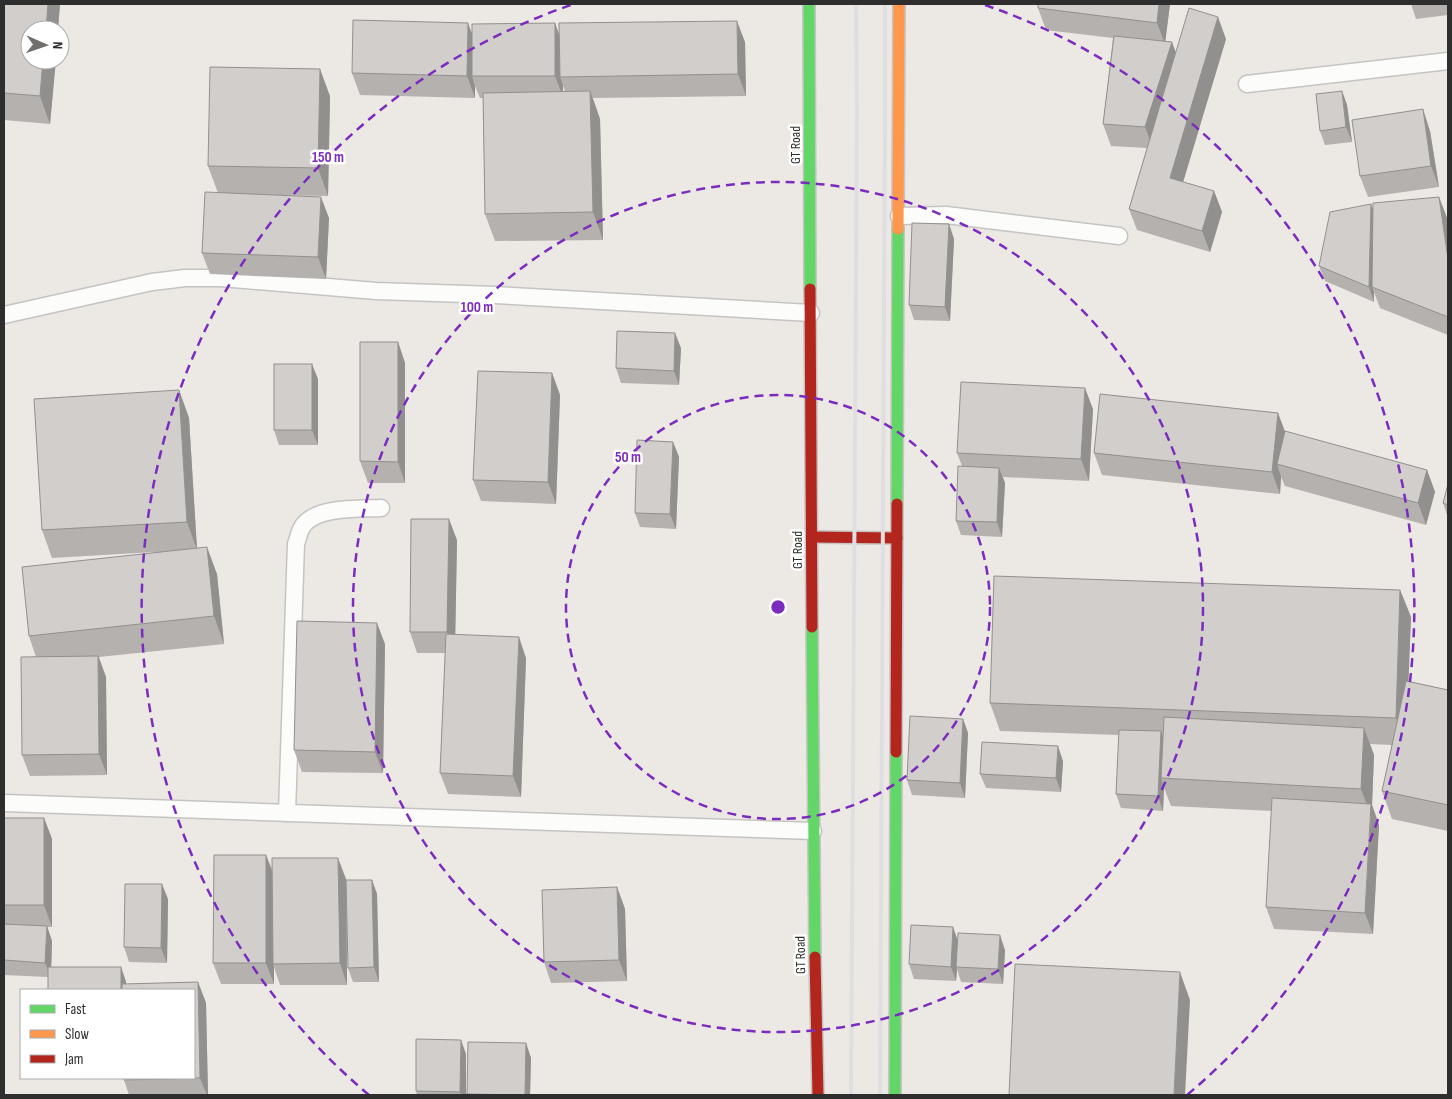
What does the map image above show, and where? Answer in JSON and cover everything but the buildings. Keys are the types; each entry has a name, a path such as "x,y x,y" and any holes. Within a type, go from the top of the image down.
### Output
{"highway":[{"name":"GT Road","path":"809,4 813,831 818,1095"},
{"path":"895,1095 899,4"},
{"path":"812,537 897,538"}],"lane":[{"path":"1247,84 1448,61"},
{"path":"899,216 946,215 1119,236"},
{"path":"4,314 152,282 185,278 221,278 376,291 495,295 811,313"},
{"path":"287,813 296,544 301,528 315,516 326,512 382,508"},
{"path":"4,803 813,831"}],"railway":[{"path":"851,1095 856,4"},
{"path":"880,1095 885,4"}],"traffic: fast":[{"path":"809,4 810,289"},
{"path":"897,504 898,229"},
{"path":"812,627 815,957"},
{"path":"895,1095 896,752"}],"traffic: slow":[{"path":"898,229 899,4"}],"traffic: jam":[{"path":"810,289 812,627"},
{"path":"896,752 897,504"},
{"path":"812,537 897,538"},
{"path":"815,957 818,1095"}]}
